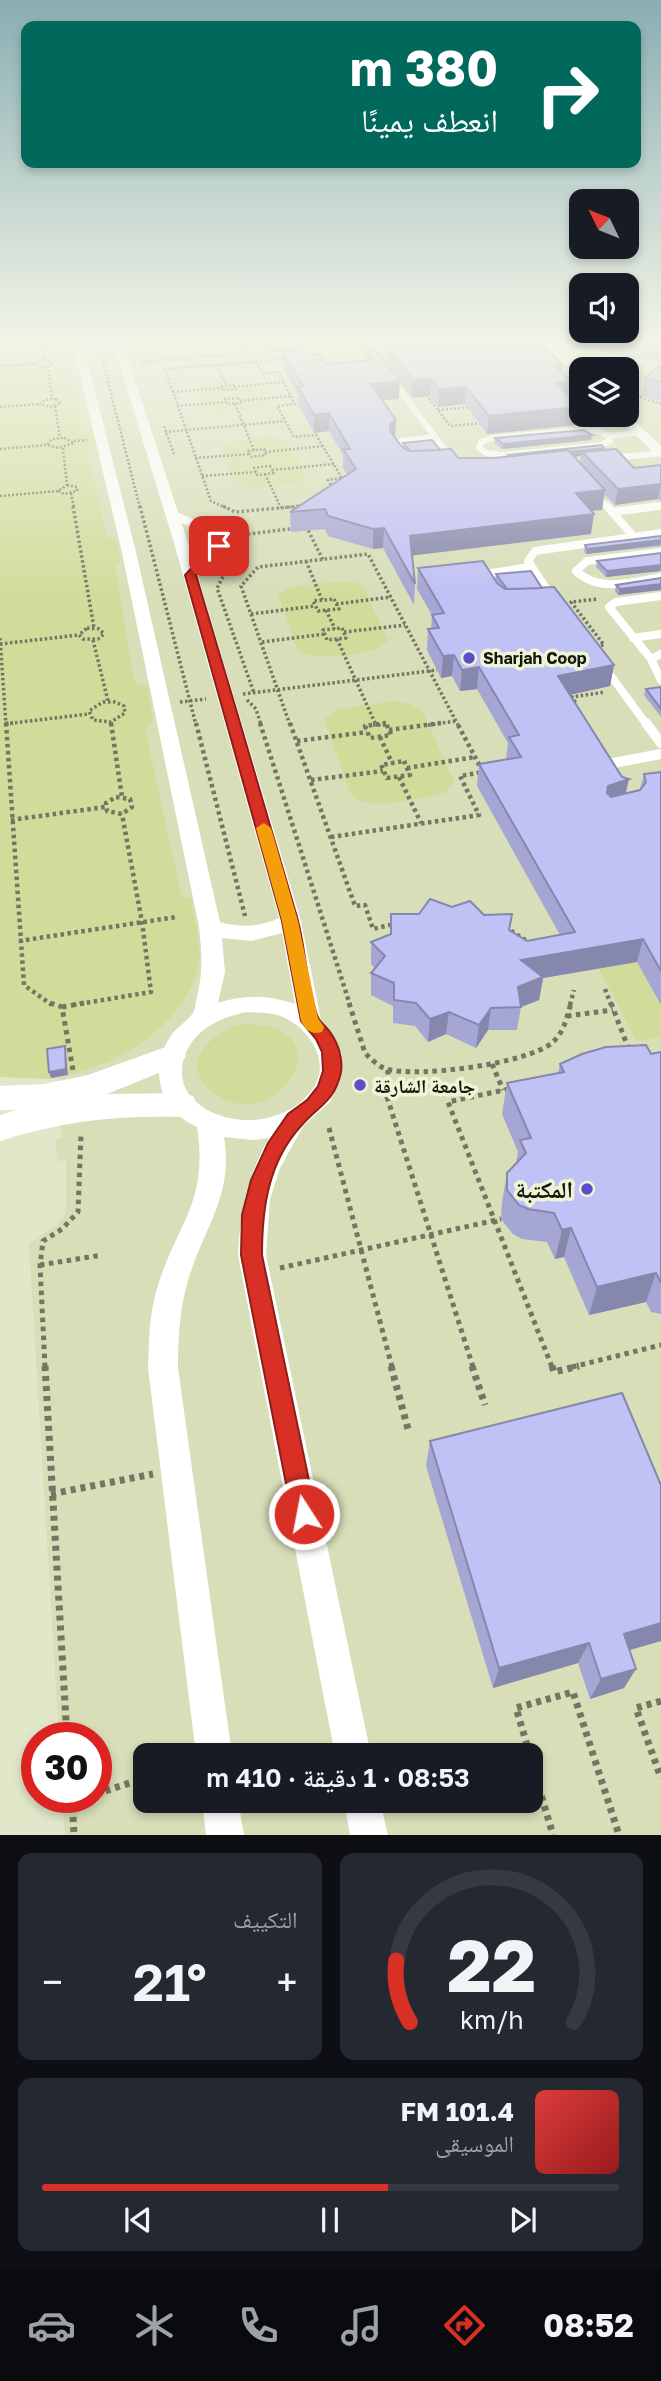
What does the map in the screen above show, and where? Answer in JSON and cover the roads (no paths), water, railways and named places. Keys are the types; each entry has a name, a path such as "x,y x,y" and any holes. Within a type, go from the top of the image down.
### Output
{"street":[{"path":"97,425 162,704 210,927 214,972 203,1018"},
{"path":"145,425 191,575 233,695 290,921 310,1021"},
{"path":"635,427 661,453"},
{"path":"210,927 222,932 250,934 265,932 290,921"},
{"path":"258,1004 291,1010 310,1021 331,1052 332,1071 326,1089 313,1106 295,1119 267,1129 237,1131 209,1124 182,1105 171,1081 172,1056 183,1035 203,1018 224,1009 258,1004"},
{"path":"0,1128 85,1097 119,1078 172,1056"},
{"path":"0,1098 85,1097 122,1104 182,1105"},
{"path":"295,1119 274,1148 261,1180 252,1215 251,1255 351,1743"},
{"path":"209,1124 214,1147 215,1172 210,1199 182,1258 171,1292 164,1329 163,1368 212,1743"},
{"path":"222,1813 225,1835"},
{"path":"364,1813 369,1835"}],"lane":[{"path":"426,425 456,463 443,463"},
{"path":"609,436 610,441 602,446 502,455 487,453 479,448 481,442 492,438 583,430 598,431 609,436 640,432"},
{"path":"405,462 395,444 435,437"},
{"path":"608,459 661,453"},
{"path":"586,482 634,537"},
{"path":"612,512 661,506"},
{"path":"173,515 213,532 220,541 191,575"},
{"path":"561,610 550,601 530,567 530,555 543,548 661,533"},
{"path":"661,552 587,561 577,567 576,571 584,579 601,584 661,577"},
{"path":"490,584 485,576 487,572 530,567"},
{"path":"661,596 612,604 609,609 651,659 652,666 661,680"},
{"path":"633,638 661,634"},
{"path":"651,659 661,654"},
{"path":"598,658 661,743"},
{"path":"600,753 615,775"},
{"path":"608,764 661,754"}],"place":[{"name":"Sharjah Coop","path":"469,658"},
{"name":"جامعة الشارقة","path":"360,1085"},
{"name":"المكتبة","path":"587,1189"}]}
